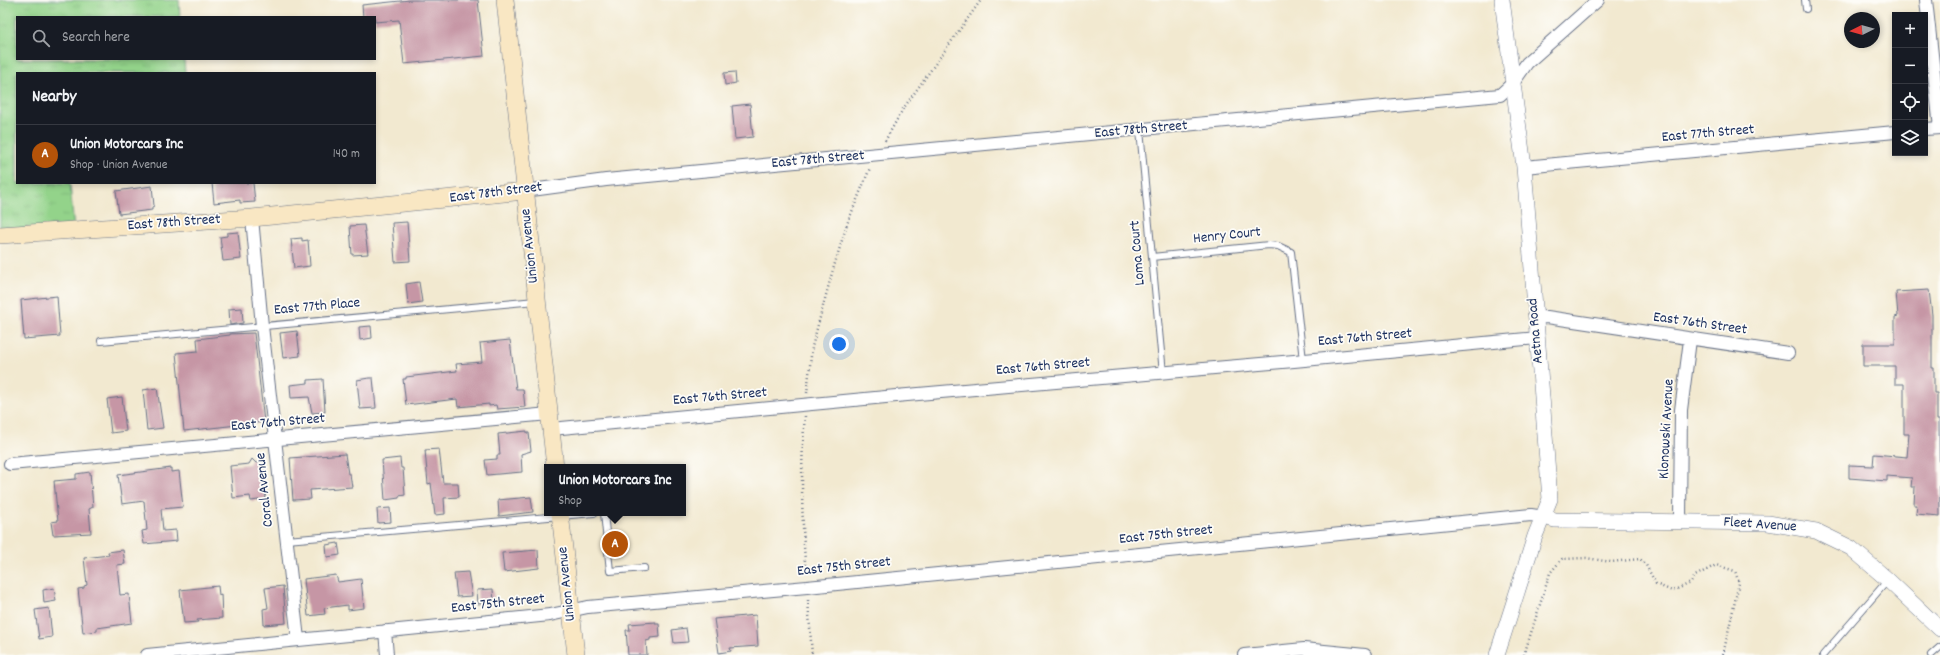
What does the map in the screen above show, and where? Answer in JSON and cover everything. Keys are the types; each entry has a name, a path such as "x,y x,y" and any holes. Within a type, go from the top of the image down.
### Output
{"main road":[{"name":"Union Avenue","path":"505,0 524,191 555,464"},
{"name":"East 78th Street","path":"0,236 252,218 524,191"},
{"name":"Union Avenue","path":"560,516 576,655"}],"street":[{"name":"Aetna Road","path":"1497,655 1536,536 1550,499 1524,167 1502,0"},
{"name":"East 78th Street","path":"524,191 606,180 1500,95 1513,83 1527,64 1598,0"},
{"path":"1926,0 1940,128 1928,129"},
{"name":"East 77th Street","path":"1524,167 1892,132"},
{"name":"Coral Avenue","path":"252,218 262,326 298,639"},
{"name":"East 76th Street","path":"1535,318 1547,317 1690,340 1788,353"},
{"name":"East 76th Street","path":"10,464 276,440 896,396 1537,338"},
{"name":"Klonowski Avenue","path":"1680,521 1681,410 1690,340"},
{"name":"East 75th Street","path":"148,655 550,615 588,607 807,587 1531,515 1544,517"},
{"name":"Fleet Avenue","path":"1544,517 1555,520 1768,523 1816,531 1851,548 1888,580 1940,629"},
{"path":"385,631 387,655"},
{"path":"1244,655 1304,649 1365,655"}],"lane":[{"path":"1805,0 1806,9"},
{"name":"Loma Court","path":"1140,130 1163,372"},
{"name":"Henry Court","path":"1152,258 1269,245 1278,246 1291,252 1303,360"},
{"name":"East 77th Place","path":"101,341 536,301"},
{"path":"287,540 549,516"},
{"path":"604,516 610,571 644,568"},
{"path":"1823,655 1888,580"},
{"path":"1931,655 1940,647"}],"path":[{"path":"883,144 903,109 981,0"},
{"path":"807,398 812,347 832,273 856,200 873,163"},
{"path":"806,413 802,445 802,506 807,578"},
{"path":"1524,655 1550,573 1555,565 1562,559 1586,558 1611,562 1640,559 1646,565 1656,584 1672,591 1691,583 1696,576 1716,565 1735,571 1739,583 1723,655"},
{"path":"808,596 812,655"}],"green space":[{"path":"0,0 179,0 180,16 16,16 16,60 184,60 185,72 16,72 16,184 70,184 74,230 0,235"}],"building":[{"path":"410,0 478,0 484,56 404,64 399,20 376,22 376,16 363,16 362,5"},
{"path":"735,72 736,83 725,85 724,73"},
{"path":"750,104 753,137 735,139 732,106"},
{"path":"212,184 253,184 255,202 240,203 240,200 214,203"},
{"path":"152,186 154,206 152,207 152,210 119,214 116,191"},
{"path":"407,222 410,261 395,262 392,223"},
{"path":"364,225 368,254 352,255 350,226"},
{"path":"238,232 241,259 223,261 220,237 227,236 227,233"},
{"path":"302,238 302,241 308,240 310,266 294,268 291,239"},
{"path":"419,282 422,302 408,304 406,284"},
{"path":"1929,290 1932,315 1932,368 1934,368 1934,393 1937,393 1937,419 1939,419 1940,516 1916,514 1917,505 1914,505 1915,487 1911,487 1912,478 1887,476 1887,481 1849,478 1849,465 1873,466 1874,454 1907,457 1909,434 1904,434 1904,384 1895,384 1895,366 1863,366 1863,344 1895,344 1895,317 1898,316 1896,292"},
{"path":"57,296 60,336 24,339 21,300"},
{"path":"242,308 243,323 230,325 229,309"},
{"path":"371,326 372,338 360,340 359,327"},
{"path":"297,331 300,356 283,358 280,333"},
{"path":"254,333 264,422 184,431 176,353 198,351 197,339 230,334"},
{"path":"510,340 516,389 523,389 525,407 497,409 496,405 489,406 489,404 458,407 457,399 406,405 403,379 406,379 406,377 457,371 456,364 482,362 480,343"},
{"path":"373,378 376,408 360,409 357,380"},
{"path":"323,379 325,412 312,413 309,397 291,398 290,385 308,383 308,380"},
{"path":"157,388 163,428 147,430 143,390"},
{"path":"122,397 126,431 111,433 107,399"},
{"path":"527,431 527,433 529,433 531,451 521,454 522,472 487,475 485,460 497,459 497,455 500,455 498,434"},
{"path":"439,449 443,483 458,483 459,497 444,498 445,514 435,515 431,483 428,484 425,450"},
{"path":"345,454 348,474 350,474 352,487 310,490 311,499 293,500 290,458"},
{"path":"400,458 401,468 403,468 405,495 399,496 399,498 385,500 382,460"},
{"path":"252,459 256,463 262,462 266,499 251,501 250,496 233,498 230,466 249,464"},
{"path":"171,468 171,472 179,471 183,507 161,509 163,531 176,530 177,541 144,544 142,531 147,530 144,501 122,504 118,475"},
{"path":"90,472 93,507 89,509 91,533 53,535 51,522 58,521 54,481 76,479 76,474"},
{"path":"531,497 533,512 499,516 498,500"},
{"path":"390,508 391,522 378,523 377,509"},
{"path":"338,543 340,555 327,557 326,545"},
{"path":"123,550 125,564 117,565 120,595 129,594 132,623 97,628 97,631 83,633 78,589 84,588 84,586 87,585 84,558 109,555 108,552"},
{"path":"538,550 539,568 504,572 502,553"},
{"path":"468,572 472,596 457,597 454,573"},
{"path":"336,575 338,582 361,579 364,608 348,610 348,605 324,608 325,614 308,616 304,579"},
{"path":"218,586 219,595 221,594 222,618 197,620 198,622 184,623 180,590"},
{"path":"283,586 286,623 264,625 263,609 268,608 265,588"},
{"path":"54,588 56,601 44,603 43,590"},
{"path":"493,589 494,602 478,604 477,590"},
{"path":"49,608 52,637 39,639 35,610"},
{"path":"756,615 758,646 730,648 731,651 719,653 714,619"},
{"path":"656,622 656,624 659,624 660,637 650,638 650,640 646,641 647,655 628,655 626,630 630,630 629,624"},
{"path":"686,628 688,642 674,643 672,630"}],"place":[{"name":"Union Motorcars Inc","path":"615,544"}]}
